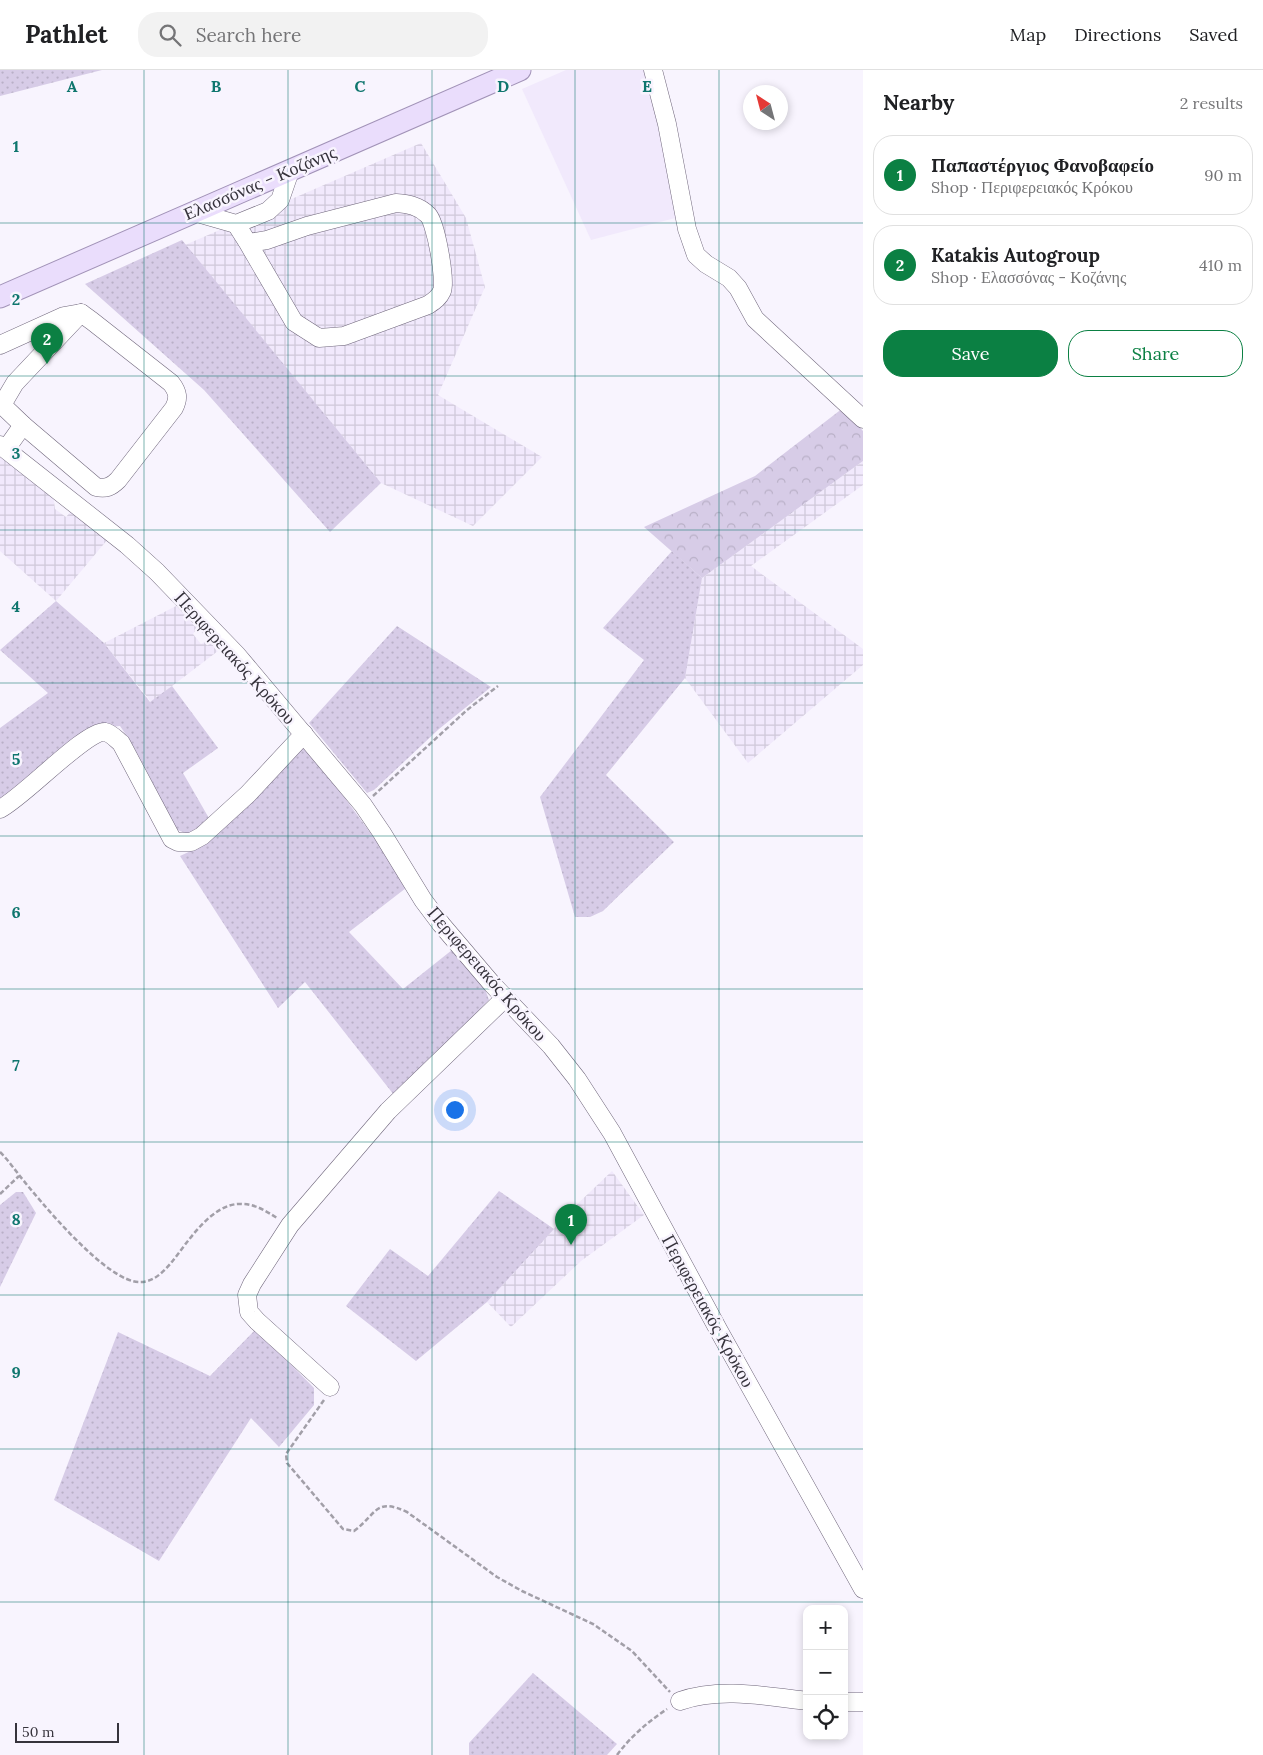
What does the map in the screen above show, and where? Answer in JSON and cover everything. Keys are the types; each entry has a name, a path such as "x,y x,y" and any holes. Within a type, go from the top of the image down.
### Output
{"main road":[{"name":"Ελασσόνας - Κοζάνης","path":"0,297 520,70"}],"street":[{"path":"653,70 667,124 687,229 696,255 728,278 738,288 755,319 863,419"},
{"path":"194,212 236,224 268,211 280,200 290,171"},
{"path":"236,224 294,322 319,338 344,336 428,305 443,290 441,261 434,226 429,216 412,204 396,203 307,226 267,240 248,243"},
{"path":"0,345 64,316 81,313 172,383 177,390 178,399 174,408 118,480 111,486 103,489 96,487 1,404 15,383 81,313"},
{"path":"3,447 23,425"},
{"name":"Περιφερειακός Κρόκου","path":"3,447 127,545 157,572 237,655 363,805 423,900 485,976 551,1046 577,1079 612,1133 719,1332 863,1589"},
{"path":"0,809 34,785 79,745 96,734 104,732 109,733 121,744 172,839 178,842 190,842 202,836 234,807 304,734"},
{"path":"330,1387 257,1321 249,1312 247,1295 290,1225 388,1111 505,998"},
{"path":"680,1701 695,1696 717,1693 748,1694 803,1701"},
{"path":"848,1702 863,1702"}],"path":[{"path":"363,805 467,710 498,686"},
{"path":"0,1152 63,1227 102,1264 128,1280 140,1282 157,1276 166,1269 202,1224 216,1212 231,1205 251,1205 290,1225"},
{"path":"0,1194 20,1176"},
{"path":"330,1387 320,1406 286,1454 287,1463 343,1529 354,1531 384,1505 394,1506 407,1512 497,1577 522,1591 593,1624 632,1651 680,1701 641,1728 628,1740 617,1755"}],"shaded area":[{"path":"566,70 645,70 652,83 679,217 591,240 522,89"},
{"path":"421,143 466,218 485,287 438,395 542,457 473,526 381,483 185,245"},
{"path":"0,456 53,495 55,509 66,517 72,510 108,539 56,601 0,551"},
{"path":"863,461 863,485 751,566 863,649 863,665 748,763 685,678 702,578"},
{"path":"176,606 197,628 193,634 201,644 208,640 218,651 151,702 104,643"},
{"path":"612,1171 644,1215 581,1261 511,1327 487,1302 571,1210"}],"green space":[{"path":"0,70 102,70 0,96"},
{"path":"182,240 381,483 330,532 204,390 85,284"},
{"path":"843,408 863,431 863,461 702,578 644,527 755,476"},
{"path":"672,551 702,578 685,678 606,775 674,842 603,911 590,917 575,917 540,797 644,660 603,628"},
{"path":"56,601 104,643 150,702 172,686 218,748 183,773 210,820 188,834 175,829 143,763 120,726 93,728 0,802 0,728 48,693 0,650"},
{"path":"397,626 491,687 439,729 374,790 367,793 309,723"},
{"path":"304,747 312,753 377,842 406,888 349,932 403,989 452,950 485,989 489,1000 394,1095 305,982 278,1008 180,856 218,834"},
{"path":"499,1191 554,1229 487,1302 416,1361 346,1306 390,1249 428,1276"},
{"path":"16,1192 23,1192 36,1213 0,1287 0,1205"},
{"path":"256,1329 314,1388 314,1405 279,1447 251,1418 159,1561 54,1500 118,1332 210,1376"},
{"path":"533,1673 617,1744 607,1755 469,1755 469,1743"}],"place":[{"name":"Katakis Autogroup","path":"47,364"},
{"name":"Παπαστέργιος Φανοβαφείο","path":"571,1245"}]}
